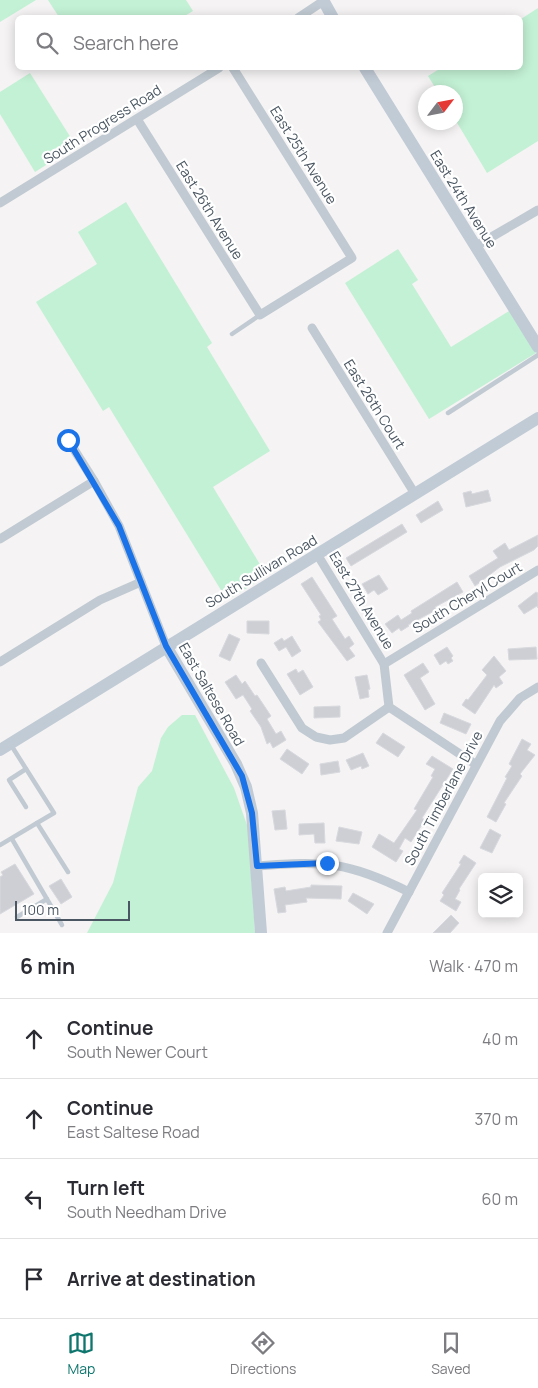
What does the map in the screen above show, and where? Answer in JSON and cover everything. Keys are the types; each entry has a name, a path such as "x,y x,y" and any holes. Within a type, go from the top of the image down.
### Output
{"main road":[{"path":"324,0 332,15"},
{"name":"East 24th Avenue","path":"366,70 538,347"},
{"name":"South Sullivan Road","path":"5,747 538,418"},
{"name":"East Saltese Road","path":"166,646 242,776 252,813 261,933"}],"street":[{"path":"302,15 324,0"},
{"name":"South Progress Road","path":"0,203 216,70"},
{"name":"East 25th Avenue","path":"234,70 352,258 260,315"},
{"name":"East 26th Avenue","path":"137,119 260,315"},
{"path":"476,246 538,210"},
{"name":"East 26th Court","path":"312,328 415,494"},
{"name":"East Saltese Road","path":"68,440 119,526 166,646"},
{"path":"0,539 94,481"},
{"name":"East 27th Avenue","path":"317,554 384,664 389,707"},
{"name":"South Cheryl Court","path":"384,664 538,570"},
{"path":"0,662 100,600 141,582"},
{"path":"261,664 302,728 316,737 330,740 344,738 389,707 475,764"},
{"name":"South Timberlane Drive","path":"387,933 475,764 510,708 538,687"},
{"path":"257,866 306,862 344,865 380,878 409,892"}],"lane":[{"path":"232,334 260,315"},
{"path":"448,414 538,355"},
{"path":"0,845 54,813 26,769 5,747"},
{"path":"26,769 10,780 26,807"},
{"path":"37,823 68,872"},
{"path":"12,839 62,925"},
{"path":"18,917 47,898"}],"green space":[{"path":"0,0 36,0 0,22"},
{"path":"48,0 186,0 193,11 186,15 58,15"},
{"path":"538,8 538,141 487,173 461,130 463,130 463,85 434,85 428,76 438,70 523,70 523,18"},
{"path":"30,73 76,146 35,172 0,114 0,92"},
{"path":"126,202 212,343 207,347 270,451 213,487 267,576 227,600 109,407 103,411 36,302 97,264 78,232"},
{"path":"398,249 418,280 412,284 451,347 509,311 536,353 429,419 345,283"},
{"path":"182,715 195,715 234,788 248,828 255,933 87,933 113,883 138,787 152,771 161,738 168,727"}],"building":[{"path":"488,490 491,501 466,507 463,493 471,491 472,494"},
{"path":"438,501 443,510 421,523 416,515"},
{"path":"402,524 407,532 351,566 346,558"},
{"path":"538,535 538,546 534,550 500,567 475,586 469,576 498,558 493,551 505,543 509,550"},
{"path":"379,575 388,589 378,595 374,590 368,594 362,584"},
{"path":"312,577 337,616 332,619 345,639 349,636 354,644 349,648 355,656 347,661 318,622 321,620 319,616 321,615 301,584"},
{"path":"457,582 463,592 435,607 436,610 408,625 401,631 399,628 392,633 385,624 398,615 401,620 412,613 411,611"},
{"path":"536,592 538,593 538,608 537,606 524,614 518,606"},
{"path":"247,621 269,621 269,634 247,633"},
{"path":"229,634 240,639 230,661 219,656"},
{"path":"292,636 301,651 292,657 286,647 279,651 274,643 282,638 284,641"},
{"path":"447,647 453,656 451,658 453,661 448,664 446,661 440,665 434,655"},
{"path":"536,647 537,659 509,660 508,649"},
{"path":"494,656 506,671 499,677 503,683 496,688 494,685 475,714 462,705 487,675 482,670"},
{"path":"423,663 429,672 420,678 435,704 425,710 404,675"},
{"path":"296,669 298,673 303,670 313,687 300,695 287,674"},
{"path":"236,675 242,684 245,681 255,696 257,695 271,716 267,719 276,734 281,731 286,740 273,748 270,742 267,744 261,727 250,711 252,709 243,695 236,699 225,682"},
{"path":"367,675 370,689 368,690 369,697 360,699 355,677"},
{"path":"340,706 340,717 314,718 314,707"},
{"path":"444,713 471,724 466,734 440,723"},
{"path":"383,733 405,747 398,757 376,743"},
{"path":"522,739 531,744 527,750 535,755 520,774 522,776 504,803 506,804 496,822 487,817 507,778 505,777 512,766 509,764"},
{"path":"287,749 309,764 302,774 280,759"},
{"path":"363,753 369,766 362,769 361,766 351,770 346,760"},
{"path":"432,756 453,769 422,818 425,820 411,842 405,838 399,849 403,851 396,862 372,847 379,834 394,843 417,810 414,809 433,777 431,776 435,769 426,764"},
{"path":"338,761 340,772 321,775 320,764"},
{"path":"285,810 287,829 275,830 272,811"},
{"path":"324,823 325,843 315,843 314,834 299,835 299,824"},
{"path":"339,827 362,832 359,844 336,841"},
{"path":"490,829 501,835 492,853 480,848"},
{"path":"464,855 476,863 459,889 455,899 461,902 456,911 440,901 444,895 442,893 461,864 459,863"},
{"path":"15,864 34,894 0,914 0,877 3,875 1,872"},
{"path":"61,879 72,897 61,904 49,886"},
{"path":"311,885 342,886 341,899 306,898 307,902 285,905 286,912 278,913 274,889 285,887 286,891 311,887"},
{"path":"353,893 374,904 367,914 348,901"},
{"path":"451,915 459,923 450,933 433,933"}],"route":[{"path":"68,440 119,526 166,646 242,776 252,813 257,866 306,862 327,863"}]}
